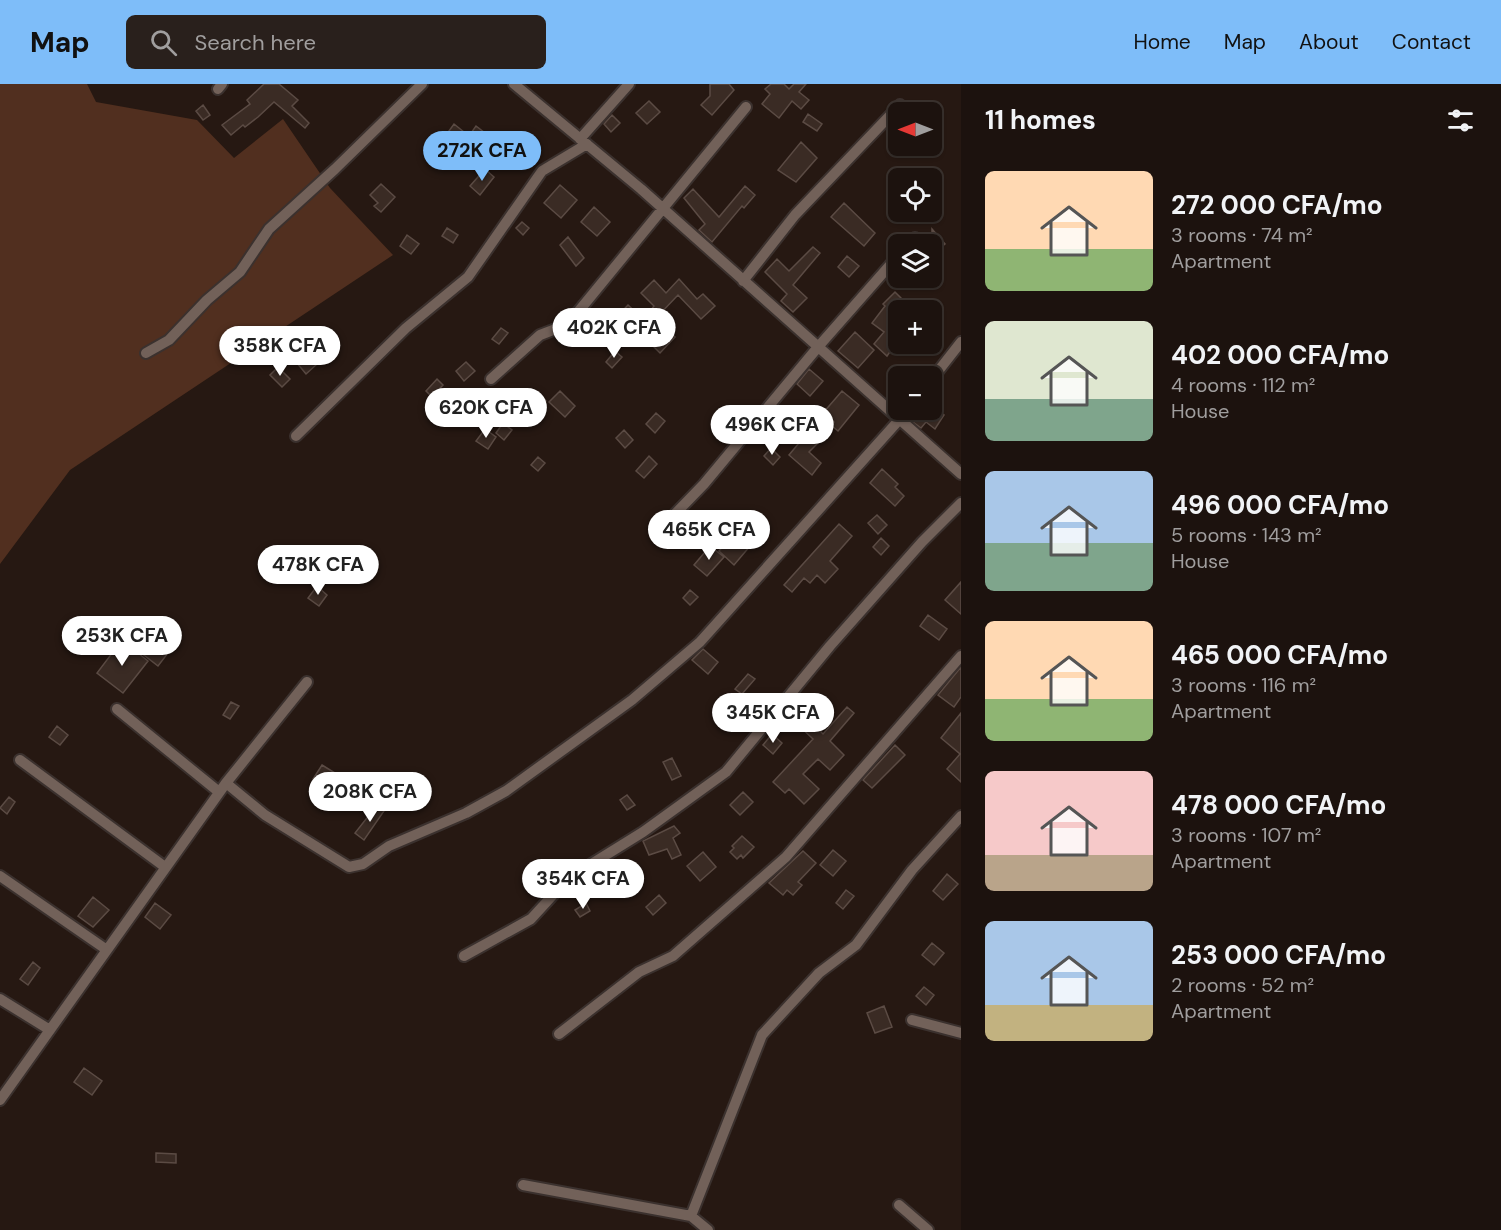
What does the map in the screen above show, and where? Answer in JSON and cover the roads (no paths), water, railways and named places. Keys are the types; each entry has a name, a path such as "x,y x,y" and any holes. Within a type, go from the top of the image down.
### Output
{"street":[{"path":"146,353 169,340 207,300 240,272 269,229 335,169 422,84"},
{"path":"514,84 584,141 888,409"},
{"path":"296,436 406,328 468,277 542,171 584,141 629,84"},
{"path":"492,379 540,335 568,322 663,211 746,107"},
{"path":"743,281 795,215 888,118"},
{"path":"674,515 704,484 818,347 888,267"},
{"path":"942,366 961,342"},
{"path":"117,709 265,815 349,867 363,864 389,846 466,813 506,791 632,700 700,642 900,420 961,474"},
{"path":"464,956 531,919 563,884 643,832 726,772 830,646 922,542 961,503"},
{"path":"559,1034 639,972 672,956 786,857 961,656"},
{"path":"0,1100 223,787 306,682"},
{"path":"20,760 165,867"},
{"path":"691,1216 762,1035 819,973 856,945 912,870 961,816"},
{"path":"0,876 107,950"},
{"path":"0,999 50,1030"},
{"path":"912,1020 961,1033"},
{"path":"524,1185 691,1216 708,1230"},
{"path":"899,1205 928,1230"}]}
